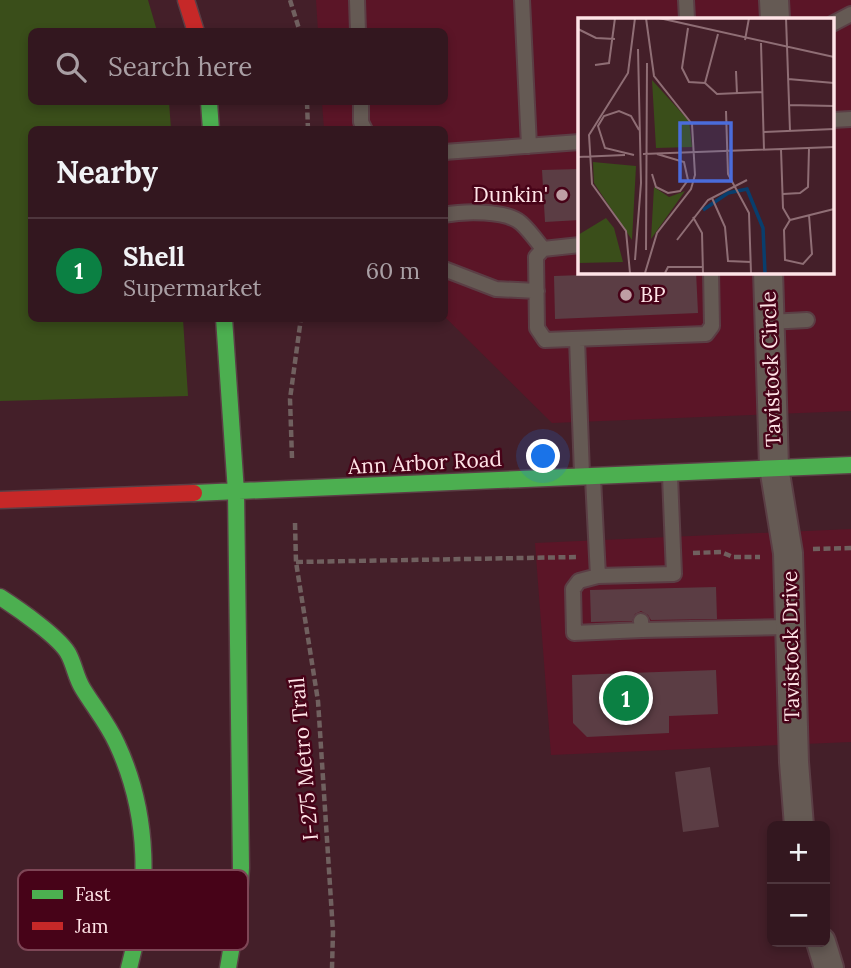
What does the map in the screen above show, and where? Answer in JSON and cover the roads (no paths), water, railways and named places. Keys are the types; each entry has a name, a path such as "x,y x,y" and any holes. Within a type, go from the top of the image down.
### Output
{"main road":[{"path":"186,0 195,28"},
{"path":"209,105 211,126"},
{"path":"224,322 236,492 241,870"},
{"name":"Ann Arbor Road","path":"0,500 851,465"},
{"path":"0,597 68,652 76,678 94,703 117,745 131,781 143,843 143,870"},
{"path":"129,968 133,950"},
{"path":"229,968 232,950"}],"street":[{"path":"775,0 775,18"},
{"name":"Tavistock Circle","path":"768,273 774,467"},
{"name":"Tavistock Drive","path":"774,467 788,553 799,821"},
{"path":"823,947 830,968"}],"lane":[{"path":"357,0 358,28"},
{"path":"522,0 529,146"},
{"path":"686,0 687,18"},
{"path":"834,23 851,13"},
{"path":"361,105 363,126"},
{"path":"448,152 578,142"},
{"path":"448,214 504,214 520,222 543,249"},
{"path":"578,246 543,249 536,257 537,328 545,340 706,334 712,326 711,273"},
{"path":"448,270 496,289 537,291"},
{"path":"769,322 807,320"},
{"path":"577,339 587,477 598,576"},
{"path":"670,472 674,574 639,582 598,576 579,581 573,589 574,633 641,625 789,627"}],"place":[{"name":"Dunkin'","path":"562,195"},
{"name":"BP","path":"626,295"},
{"name":"Shell","path":"626,698"}]}
